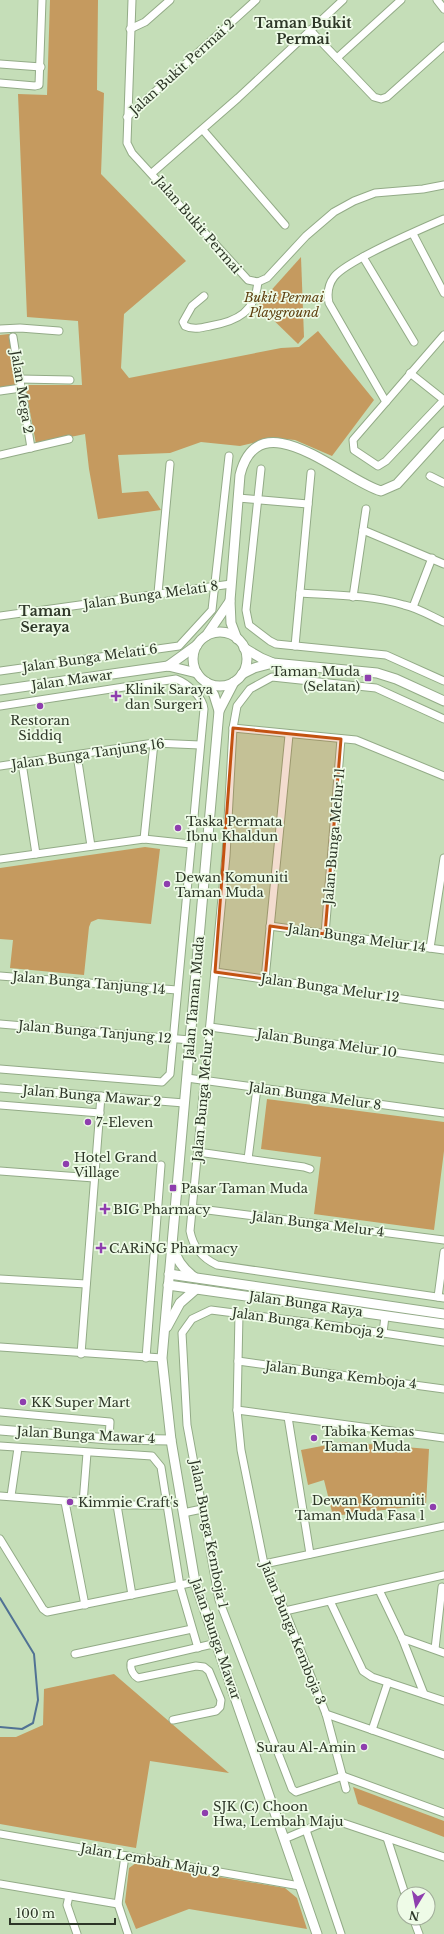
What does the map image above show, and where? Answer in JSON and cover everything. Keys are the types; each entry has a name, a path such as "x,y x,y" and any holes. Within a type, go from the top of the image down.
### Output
{"street":[{"path":"0,83 35,86 39,85 41,66 41,0"},
{"path":"132,0 126,138 129,148 152,173"},
{"path":"130,29 145,22 170,0"},
{"name":"Jalan Bukit Permai 2","path":"127,117 256,0"},
{"name":"Jalan Bukit Permai","path":"258,282 248,280 244,277 152,173 203,130 344,0"},
{"path":"337,58 401,0"},
{"path":"437,0 444,9"},
{"path":"310,30 374,97 381,100 387,97 444,46"},
{"path":"0,64 41,66"},
{"path":"203,130 285,225"},
{"path":"204,296 186,316 183,322 185,326 190,329 221,324 240,316 254,301 258,282 267,278 306,236 344,206 375,193 423,189 444,185"},
{"path":"386,402 329,303 329,285 334,276 342,269 363,257 444,219"},
{"path":"413,234 444,293"},
{"path":"363,257 414,342"},
{"path":"0,330 20,328 58,331"},
{"path":"410,373 444,400 386,461 378,466 354,450 353,440 410,373 444,335"},
{"name":"Jalan Mega 2","path":"13,337 31,448"},
{"path":"20,379 70,380"},
{"path":"0,391 21,388"},
{"path":"388,488 393,480 444,424"},
{"path":"237,639 231,623 230,602 240,475 246,458 256,448 274,443 292,446 310,452 381,491 397,484 444,432"},
{"path":"0,455 69,440"},
{"path":"216,586 229,456"},
{"path":"158,593 170,464"},
{"path":"261,469 246,618 248,625 270,641 295,646 386,655 444,681"},
{"path":"295,646 311,474"},
{"path":"430,476 444,483"},
{"path":"238,498 308,504"},
{"path":"353,597 366,509"},
{"path":"363,530 444,564"},
{"path":"413,607 432,558"},
{"name":"Jalan Bunga Melati 8","path":"0,616 231,584"},
{"name":"Jalan Bunga Melati 6","path":"0,671 179,646 212,610 216,586"},
{"path":"300,593 353,597 397,603 413,607 444,622"},
{"path":"230,602 206,636 197,645 193,662 197,673 206,682 220,686 234,682 242,674 254,668 273,662"},
{"path":"206,636 219,633 232,635 244,648 261,658 273,662 377,673 396,679 444,701"},
{"name":"Jalan Mawar","path":"168,666 197,645"},
{"path":"242,674 246,661 244,648"},
{"name":"Jalan Mawar","path":"0,690 168,666 197,673"},
{"name":"Jalan Bunga Melur 2","path":"441,1297 216,1266 203,1256 193,1244 190,1232 226,856 233,728 236,706 250,689 272,677 367,687 386,692 444,719"},
{"path":"0,706 176,679 184,683 203,701 204,709 190,844 170,1074 162,1082 0,1069"},
{"name":"Jalan Taman Muda","path":"206,682 214,695 219,711"},
{"name":"Jalan Taman Muda","path":"168,1285 219,711 234,682"},
{"path":"233,728 289,735 361,741 444,776"},
{"path":"265,979 289,735"},
{"name":"Jalan Bunga Melur 11","path":"325,934 341,739"},
{"path":"144,839 154,743"},
{"name":"Jalan Bunga Tanjung 16","path":"0,766 154,743 200,745"},
{"path":"77,755 91,846"},
{"path":"22,763 36,854"},
{"path":"0,859 144,839 190,844"},
{"path":"430,948 444,858"},
{"name":"Jalan Bunga Melur 14","path":"270,926 444,950"},
{"name":"Jalan Bunga Melur 12","path":"215,972 444,1006"},
{"name":"Jalan Bunga Tanjung 14","path":"0,976 177,990"},
{"name":"Jalan Bunga Tanjung 12","path":"0,1024 190,1040"},
{"name":"Jalan Bunga Melur 10","path":"210,1027 444,1059"},
{"name":"Jalan Bunga Melur 8","path":"187,1078 444,1113"},
{"name":"Jalan Bunga Mawar 2","path":"0,1088 184,1103"},
{"path":"248,1159 257,1088"},
{"path":"80,1354 101,1096"},
{"path":"0,1105 100,1113"},
{"path":"198,1152 310,1169"},
{"path":"146,1358 161,1165"},
{"path":"0,1171 94,1178"},
{"name":"Jalan Bunga Melur 4","path":"192,1208 444,1240"},
{"path":"172,1239 174,1253 178,1261 194,1278"},
{"path":"441,1297 444,1252"},
{"name":"Jalan Bunga Raya","path":"169,1274 444,1314"},
{"path":"0,1279 86,1284"},
{"name":"Jalan Bunga Raya","path":"168,1285 444,1324"},
{"name":"Jalan Bunga Mawar","path":"168,1285 162,1358 171,1440 196,1582 317,1934"},
{"path":"163,1335 177,1307 196,1289"},
{"name":"Jalan Bunga Kemboja 2","path":"182,1333 189,1322 202,1313 210,1310 444,1342"},
{"name":"Jalan Bunga Kemboja 3","path":"239,1314 237,1410 241,1450 264,1564 285,1611 326,1714 346,1789"},
{"path":"383,1333 385,1316"},
{"name":"Jalan Bunga Kemboja 1","path":"182,1333 187,1425 219,1600 292,1789 296,1792 343,1776"},
{"path":"0,1347 80,1354 162,1358"},
{"name":"Jalan Bunga Kemboja 4","path":"238,1362 444,1389"},
{"path":"237,1410 444,1438"},
{"path":"0,1412 110,1422 109,1438"},
{"path":"288,1417 310,1554"},
{"name":"Jalan Bunga Mawar 4","path":"0,1430 109,1438 171,1440"},
{"path":"0,1446 87,1453 152,1456 161,1468 180,1586 198,1648"},
{"path":"11,1496 18,1448"},
{"path":"84,1503 87,1453"},
{"path":"0,1496 117,1505 166,1505"},
{"path":"65,1502 85,1605"},
{"path":"117,1505 132,1595"},
{"path":"183,1513 202,1509"},
{"path":"264,1564 444,1526"},
{"path":"0,1540 43,1609 47,1612 196,1582"},
{"path":"285,1611 444,1575 444,1567"},
{"path":"435,1649 442,1586"},
{"path":"379,1590 402,1638 424,1694"},
{"path":"330,1601 363,1671 372,1676 444,1702"},
{"path":"75,1654 192,1629"},
{"path":"402,1638 444,1653"},
{"path":"173,1720 216,1711 220,1707 221,1700 209,1671 204,1667 196,1666 138,1678 134,1676 130,1667 131,1663 217,1643"},
{"path":"372,1730 388,1682"},
{"name":"Jalan Bunga Kemboja 3","path":"326,1714 444,1755"},
{"path":"343,1776 444,1813"},
{"path":"284,1839 332,1821 444,1857"},
{"path":"306,1830 341,1934"},
{"name":"Jalan Lembah Maju 2","path":"0,1834 300,1886"},
{"path":"387,1838 402,1886"},
{"path":"125,1856 118,1904 128,1934"},
{"path":"0,1884 118,1904"},
{"path":"69,1896 68,1905 77,1934"}],"highlighted area":[{"path":"233,728 341,739 325,934 270,926 265,979 215,972"}],"green space":[{"path":"50,0 98,0 97,90 104,93 101,174 186,261 124,314 121,368 129,378 281,348 299,347 318,331 374,400 332,456 295,440 274,438 240,446 201,442 170,453 118,455 122,493 148,491 161,510 98,519 89,469 85,434 36,444 25,385 82,385 78,321 27,317 18,94 47,95"},
{"name":"Bukit Permai Playground","path":"301,257 304,337 298,344 258,305"},
{"path":"9,334 16,386 0,388 0,335"},
{"path":"145,847 160,849 151,924 98,919 91,922 89,927 84,975 10,968 13,940 0,939 0,868"},
{"path":"267,1099 444,1122 444,1151 434,1230 314,1214 321,1157 261,1149"},
{"path":"343,1442 429,1449 426,1505 333,1516 324,1480 308,1485 301,1450"},
{"path":"114,1674 229,1773 150,1761 136,1848 0,1824 0,1737 16,1737 43,1725 44,1689"},
{"path":"353,1787 444,1821 444,1837 358,1804"},
{"path":"136,1863 285,1888 297,1898 307,1929 189,1909 136,1929 125,1902 129,1868"}],"waterway":[{"path":"0,1598 34,1654 38,1700 33,1723 22,1729 0,1727"}],"place":[{"name":"Taman Muda (Selatan)","path":"368,678"},
{"name":"Klinik Saraya dan Surgeri","path":"116,696"},
{"name":"Restoran Siddiq","path":"40,706"},
{"name":"Taska Permata Ibnu Khaldun","path":"178,828"},
{"name":"Dewan Komuniti Taman Muda","path":"167,884"},
{"name":"7-Eleven","path":"88,1122"},
{"name":"Hotel Grand Village","path":"66,1164"},
{"name":"Pasar Taman Muda","path":"173,1188"},
{"name":"BIG Pharmacy","path":"105,1209"},
{"name":"CARiNG Pharmacy","path":"101,1248"},
{"name":"KK Super Mart","path":"23,1402"},
{"name":"Tabika Kemas Taman Muda","path":"314,1438"},
{"name":"Kimmie Craft's","path":"70,1502"},
{"name":"Dewan Komuniti Taman Muda Fasa 1","path":"433,1507"},
{"name":"Surau Al-Amin","path":"364,1747"},
{"name":"SJK (C) Choon Hwa, Lembah Maju","path":"205,1813"}],"district":[{"name":"Taman Bukit Permai","path":"303,32"},
{"name":"Taman Seraya","path":"45,620"}]}
